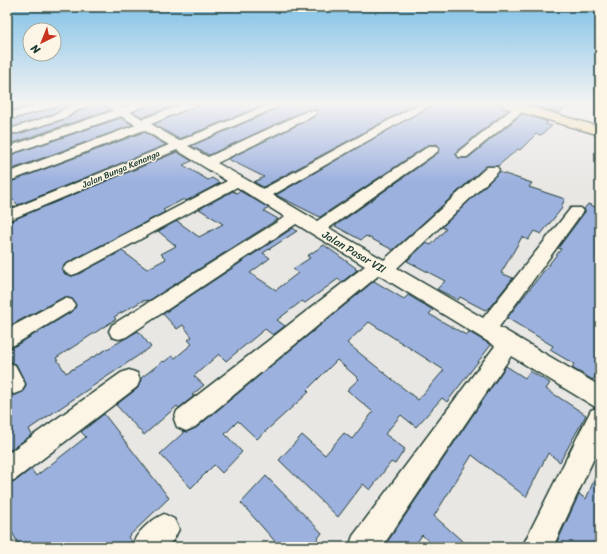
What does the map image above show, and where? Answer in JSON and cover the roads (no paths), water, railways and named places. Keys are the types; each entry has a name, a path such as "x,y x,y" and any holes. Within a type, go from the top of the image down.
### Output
{"street":[{"path":"7,151 60,130"},
{"path":"7,178 131,130"},
{"name":"Jalan Pasar VII","path":"151,130 236,182 600,398"},
{"name":"Jalan Bunga Kenanga","path":"7,216 215,130"},
{"path":"206,163 276,130"},
{"path":"261,196 380,130"},
{"path":"463,154 495,130"},
{"path":"316,229 433,149"},
{"path":"186,419 380,268 492,170"},
{"path":"72,269 236,182"},
{"path":"485,330 576,211"},
{"path":"119,331 296,217"},
{"path":"7,339 65,305"},
{"path":"364,547 508,344"},
{"path":"7,470 128,380"},
{"path":"537,547 600,418"}]}
